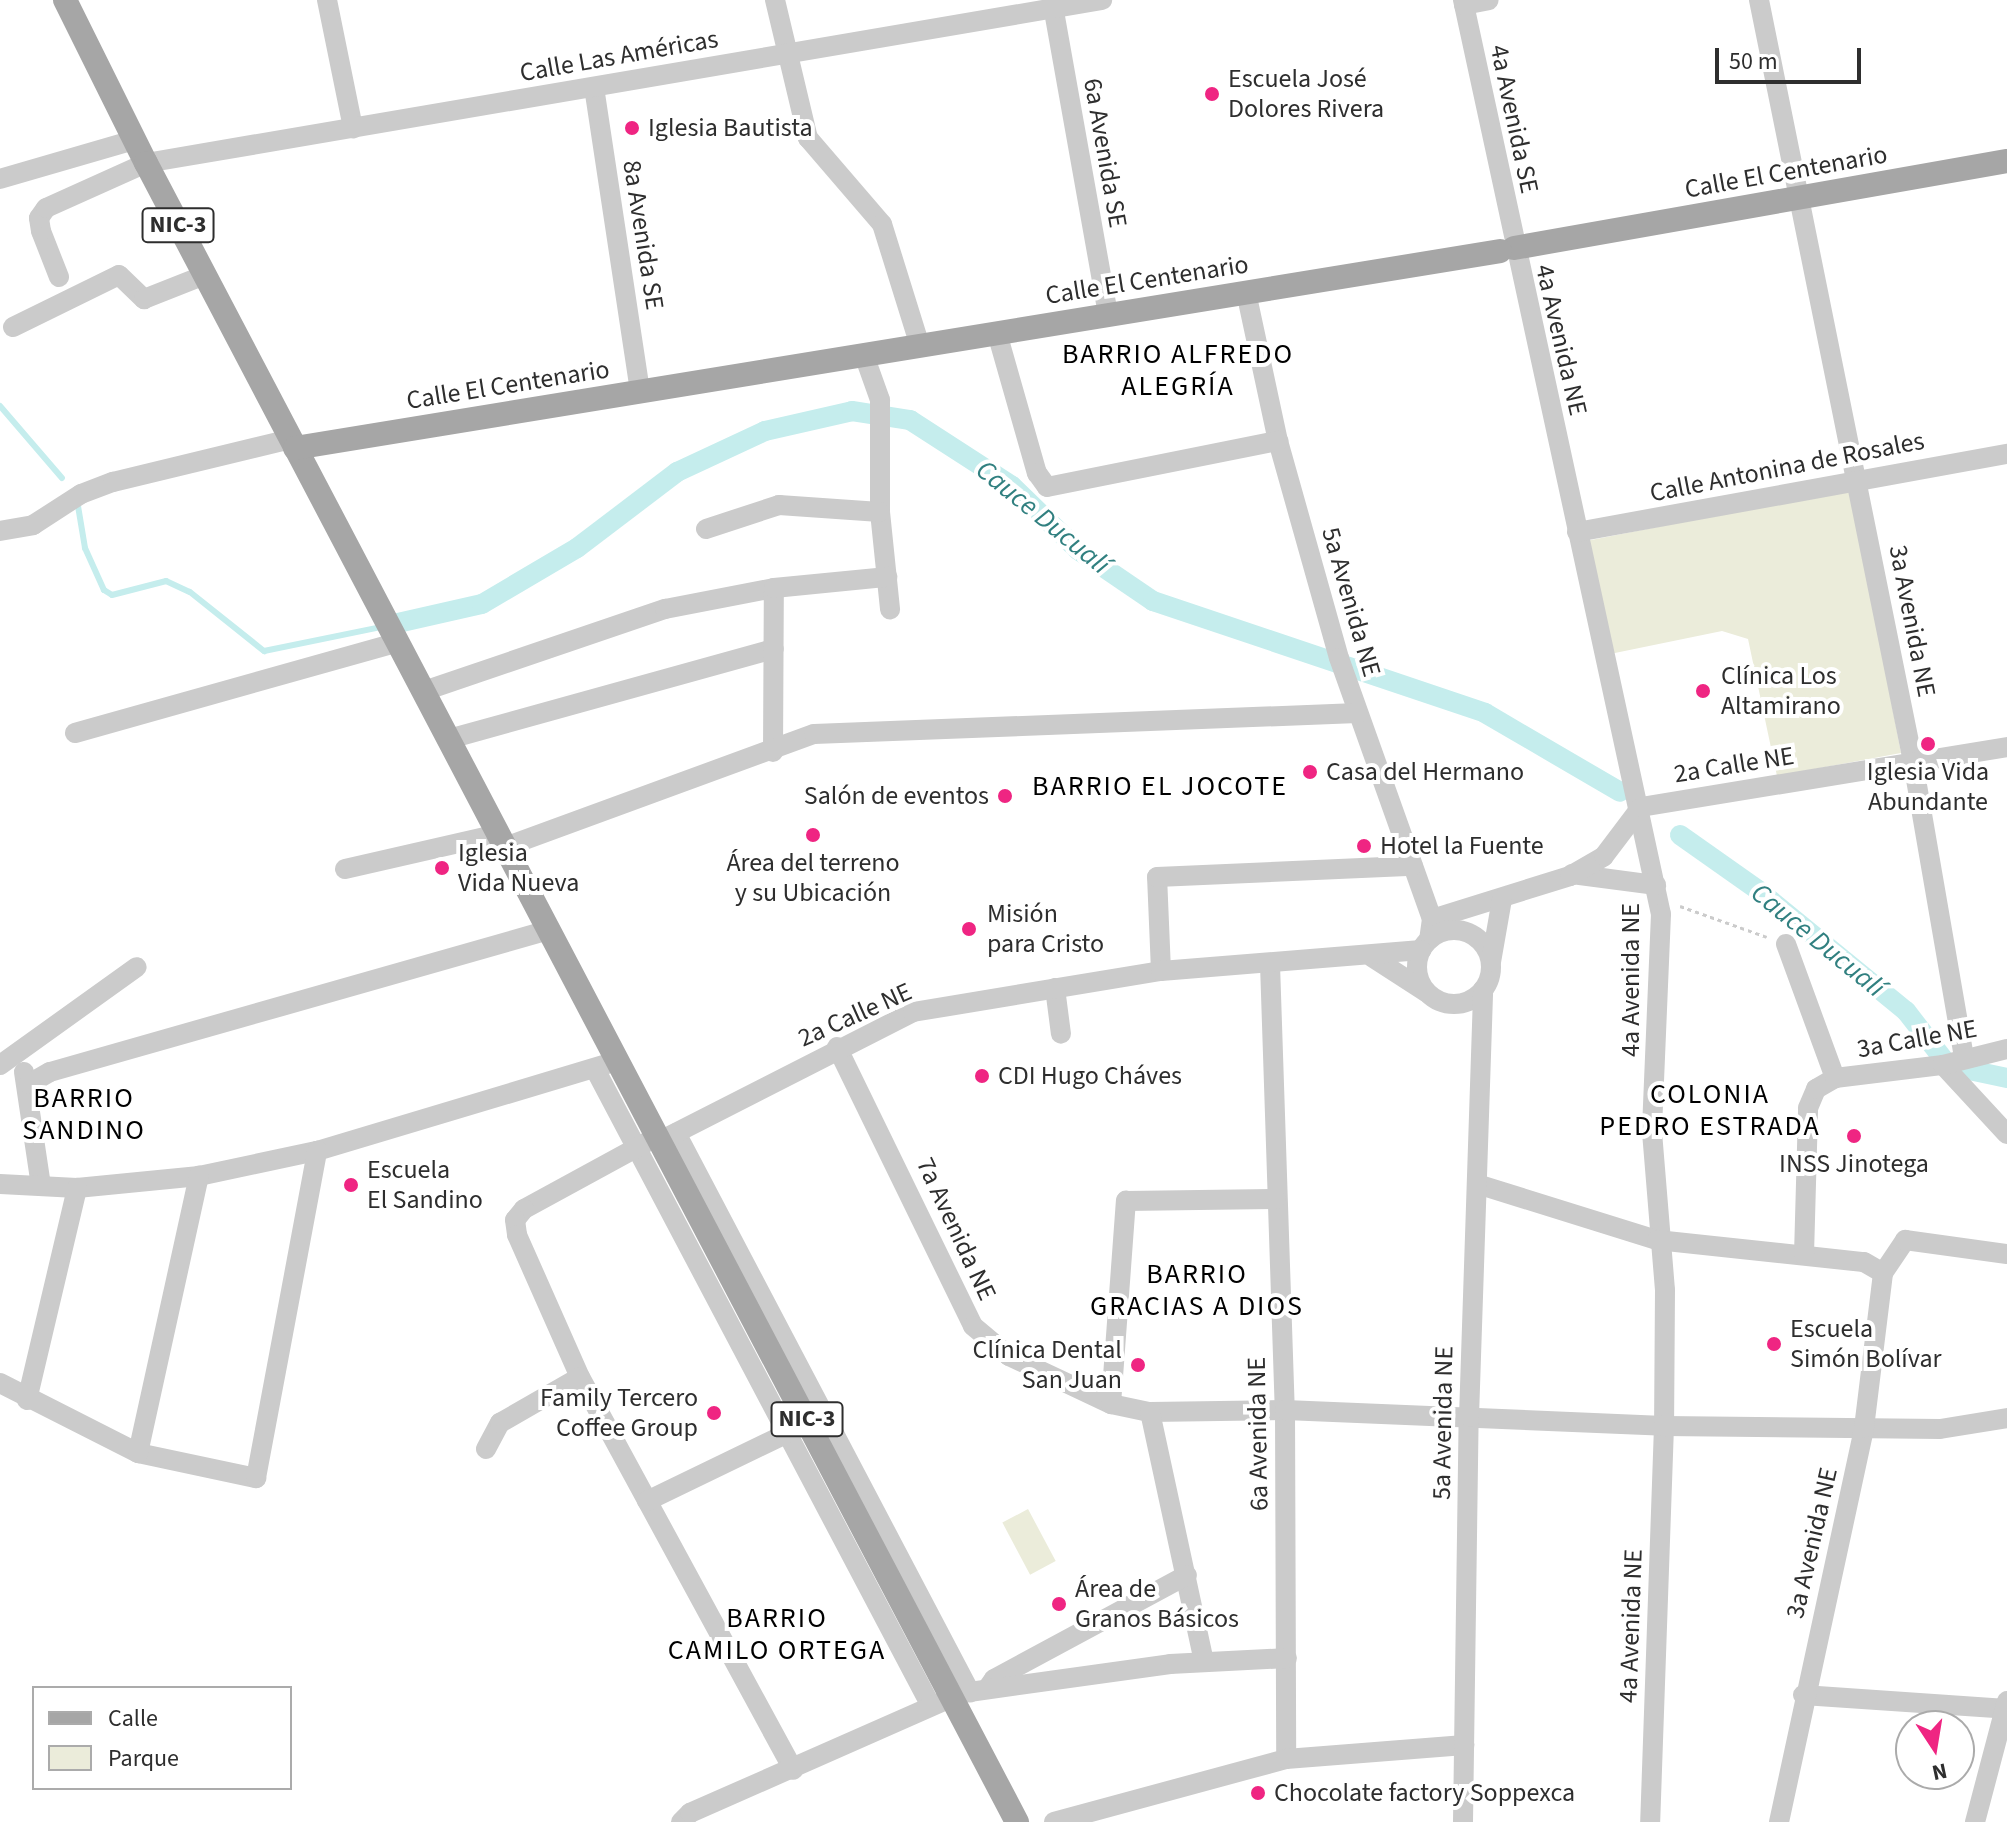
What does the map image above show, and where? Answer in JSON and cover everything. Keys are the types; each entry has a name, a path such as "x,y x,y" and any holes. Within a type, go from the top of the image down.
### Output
{"main road":[{"name":"NIC-3","path":"65,0 134,140 549,930 606,1064 658,1139 798,1428 960,1696 1017,1822"},
{"name":"Calle El Centenario","path":"293,444 640,391 1507,250 2007,161"}],"street":[{"path":"327,0 353,128"},
{"path":"775,0 808,138 882,224 920,346"},
{"name":"Calle Las Américas","path":"59,277 41,231 39,218 46,208 146,163 787,54 1052,4 1102,0"},
{"path":"1463,2 1489,0"},
{"name":"3a Avenida NE","path":"1759,0 1913,762 1964,1057"},
{"name":"4a Avenida SE","path":"1463,2 1507,250"},
{"name":"6a Avenida SE","path":"1052,4 1108,315"},
{"name":"8a Avenida SE","path":"594,87 640,391"},
{"path":"0,179 134,140"},
{"name":"4a Avenida NE","path":"1507,250 1577,532 1641,807 1657,892 1661,1014 1652,1132 1657,1240 1665,1290 1664,1426 1650,1822"},
{"path":"13,327 119,275 144,299 205,275"},
{"name":"5a Avenida NE","path":"1246,292 1278,441 1342,668 1432,919"},
{"path":"997,333 1037,473 1047,487 1278,441"},
{"path":"864,355 880,416 880,512 890,609"},
{"path":"0,531 33,525 81,494 113,482 293,444"},
{"name":"Calle Antonina de Rosales","path":"1577,532 2007,454"},
{"path":"706,529 779,505 880,512"},
{"path":"424,691 665,609 774,588 887,577"},
{"path":"773,752 774,588"},
{"path":"75,733 398,642"},
{"path":"449,739 774,649"},
{"path":"345,869 502,840 773,752 814,734 918,727 1358,713"},
{"name":"2a Calle NE","path":"1641,807 2007,747"},
{"path":"1432,919 1572,874 1623,837 1641,807"},
{"path":"1161,971 1157,877 1413,866"},
{"path":"1572,874 1657,892"},
{"path":"1425,945 1456,931 1502,899"},
{"path":"1451,1004 1475,997 1483,989 1491,966 1502,899"},
{"path":"1432,919 1482,943 1491,966"},
{"path":"1429,995 1417,974 1432,919"},
{"path":"29,1084 50,1072 549,930"},
{"path":"1786,944 1835,1078 1816,1089 1808,1108 1804,1255"},
{"name":"2a Calle NE","path":"580,1377 515,1220 658,1139 837,1047 913,1012 1161,971 1372,957 1425,945"},
{"path":"1372,957 1429,995 1451,1004 1481,1026"},
{"name":"6a Avenida NE","path":"1270,964 1285,1410 1286,1759"},
{"path":"41,1186 29,1084 9,1061 137,967"},
{"path":"1055,988 1061,1034"},
{"name":"5a Avenida NE","path":"1463,1822 1469,1417 1483,989"},
{"name":"7a Avenida NE","path":"837,1047 973,1326 1009,1356 1111,1404 1150,1412 1285,1410 1664,1426 1969,1427 2007,1418"},
{"name":"3a Calle NE","path":"1835,1078 1943,1065 1964,1057 2007,1049"},
{"path":"0,1184 77,1188 199,1176 317,1151 606,1064"},
{"path":"1943,1065 2007,1134"},
{"path":"658,1139 960,1696"},
{"path":"0,1383 27,1400 138,1453 248,1479 259,1472 317,1151"},
{"path":"138,1453 199,1176"},
{"path":"1477,1184 1657,1240 1864,1262 1883,1273 1905,1240 2007,1254"},
{"path":"27,1400 77,1188"},
{"path":"1111,1404 1126,1201 1276,1199"},
{"name":"3a Avenida NE","path":"1779,1822 1803,1695 1864,1428 1883,1273"},
{"path":"486,1449 500,1423 580,1377 793,1770"},
{"path":"1150,1412 1204,1661"},
{"path":"647,1501 798,1428"},
{"path":"681,1822 690,1813 960,1696 1187,1575"},
{"path":"960,1696 1204,1661 1287,1658"},
{"path":"1803,1695 2006,1707 1975,1822"},
{"path":"1054,1822 1286,1759 1464,1745"}],"path":[{"path":"1657,892 1786,944"}],"green space":[{"path":"1851,489 1901,753 1777,776 1748,639 1722,631 1610,654 1586,541"},
{"path":"1028,1509 1056,1561 1030,1575 1002,1523"}],"waterway":[{"path":"0,406 62,478"},
{"name":"Cauce Ducualí","path":"389,625 482,604 577,548 677,472 765,431 852,411 910,420 1012,486 1078,550 1153,601 1485,713 1620,792"},
{"path":"78,506 85,548 104,590 112,595 166,581 190,592 264,651 381,627"},
{"name":"Cauce Ducualí","path":"1680,835 1758,890 1906,1011 1944,1060"},
{"name":"Cauce Ducualí","path":"1955,1067 2007,1078"}],"place":[{"name":"Escuela José Dolores Rivera","path":"1212,94"},
{"name":"Iglesia Bautista","path":"632,128"},
{"name":"Clínica Los Altamirano","path":"1703,691"},
{"name":"Iglesia Vida Abundante","path":"1928,744"},
{"name":"Casa del Hermano","path":"1310,772"},
{"name":"Salón de eventos","path":"1005,796"},
{"name":"Área del terreno y su Ubicación","path":"813,835"},
{"name":"Hotel la Fuente","path":"1364,846"},
{"name":"Iglesia Vida Nueva","path":"442,868"},
{"name":"Misión para Cristo","path":"969,929"},
{"name":"CDI Hugo Cháves","path":"982,1076"},
{"name":"INSS Jinotega","path":"1854,1136"},
{"name":"Escuela El Sandino","path":"351,1185"},
{"name":"Escuela Simón Bolívar","path":"1774,1344"},
{"name":"Clínica Dental San Juan","path":"1138,1365"},
{"name":"Family Tercero Coffee Group","path":"714,1413"},
{"name":"Área de Granos Básicos","path":"1059,1604"},
{"name":"Chocolate factory Soppexca","path":"1258,1793"}],"district":[{"name":"BARRIO ALFREDO ALEGRÍA","path":"1178,370"},
{"name":"BARRIO EL JOCOTE","path":"1160,786"},
{"name":"COLONIA PEDRO ESTRADA","path":"1710,1110"},
{"name":"BARRIO SANDINO","path":"84,1114"},
{"name":"BARRIO GRACIAS A DIOS","path":"1197,1290"},
{"name":"BARRIO CAMILO ORTEGA","path":"777,1634"}]}
